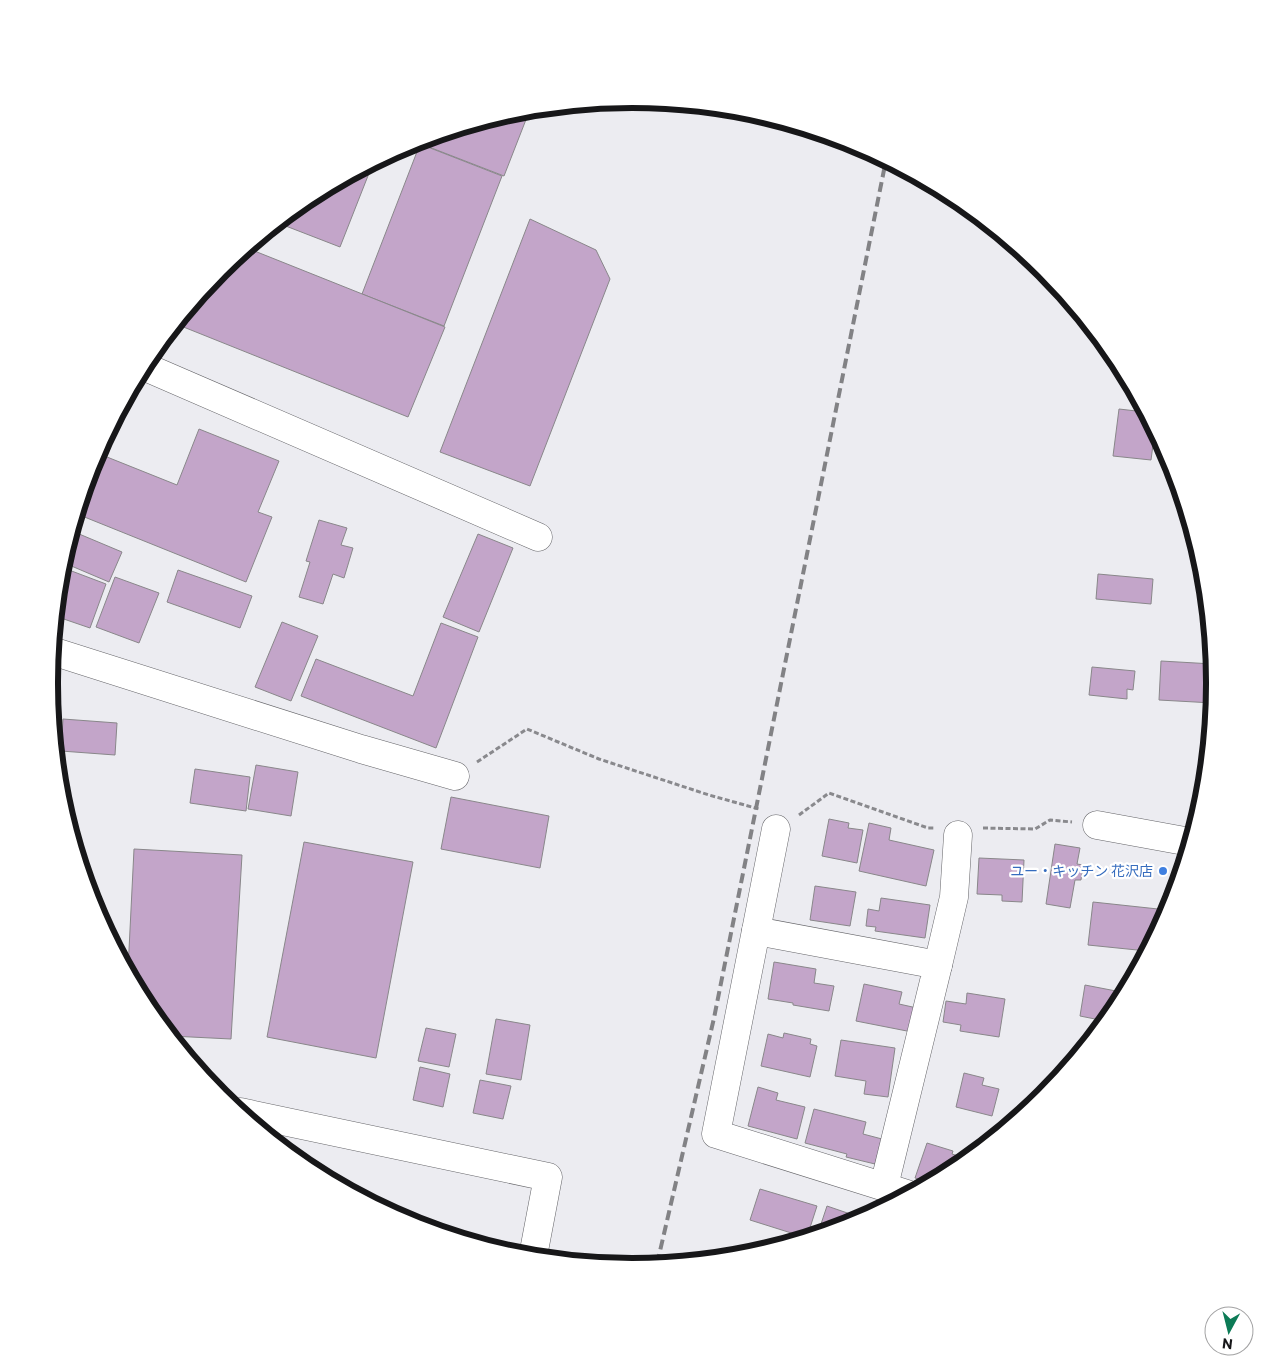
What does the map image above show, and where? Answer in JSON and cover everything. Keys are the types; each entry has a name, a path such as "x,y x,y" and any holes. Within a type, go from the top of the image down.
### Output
{"street":[{"path":"151,369 538,537"},
{"path":"59,653 361,750 456,776"},
{"path":"779,819 716,1134 895,1190 938,965 954,897 957,830"},
{"path":"1097,826 1184,841"},
{"path":"756,931 938,965"},
{"path":"253,1115 548,1177 534,1249"}],"path":[{"path":"456,776 527,729 599,759 779,819 829,793 928,828 957,830 1035,829 1050,820 1097,826"}],"building":[{"path":"526,119 504,176 427,146 483,128"},
{"path":"427,147 502,176 444,326 362,294 418,150"},
{"path":"369,172 340,247 284,225 345,185"},
{"path":"530,219 596,250 610,279 530,486 440,452"},
{"path":"253,251 445,327 408,417 182,326 200,304"},
{"path":"1119,409 1138,411 1153,442 1151,460 1113,456"},
{"path":"199,429 279,461 258,512 272,517 246,582 82,516 104,456 177,485"},
{"path":"319,520 347,528 341,545 353,548 344,578 333,574 323,604 299,597 310,562 306,561"},
{"path":"77,533 122,552 109,582 70,565"},
{"path":"478,534 513,548 479,632 443,617"},
{"path":"69,570 106,584 90,628 61,618"},
{"path":"178,570 252,596 240,628 167,602"},
{"path":"1098,574 1153,579 1151,604 1096,599"},
{"path":"115,577 159,593 139,643 96,627"},
{"path":"282,622 318,636 291,701 255,687"},
{"path":"441,623 478,637 436,748 301,696 316,659 413,696"},
{"path":"1161,661 1205,664 1205,703 1159,700"},
{"path":"1092,667 1135,671 1133,690 1127,689 1127,699 1089,695"},
{"path":"63,719 117,723 115,755 61,751"},
{"path":"256,765 298,772 291,816 248,809"},
{"path":"195,769 250,777 246,811 190,803"},
{"path":"451,797 549,816 540,868 441,849"},
{"path":"829,819 849,823 848,828 863,830 857,863 822,856"},
{"path":"869,823 891,828 889,840 934,850 926,886 859,871"},
{"path":"304,842 413,862 376,1058 267,1037"},
{"path":"1055,844 1080,848 1077,864 1083,865 1081,880 1075,880 1070,908 1046,904"},
{"path":"134,849 242,855 231,1039 179,1036 154,1002 129,959"},
{"path":"979,858 1024,860 1022,902 1002,901 1002,895 977,894"},
{"path":"815,886 856,892 850,926 810,920"},
{"path":"881,898 930,905 925,938 875,931 876,927 866,926 868,909 879,911"},
{"path":"1093,902 1158,909 1157,915 1140,950 1088,945"},
{"path":"774,962 816,969 814,983 834,986 829,1011 768,999"},
{"path":"864,984 902,992 899,1004 917,1008 912,1032 856,1021"},
{"path":"1085,985 1116,991 1098,1020 1080,1016"},
{"path":"967,993 1005,999 999,1037 960,1031 961,1025 943,1022 946,1001 966,1004"},
{"path":"496,1019 530,1025 521,1080 486,1074"},
{"path":"426,1028 456,1034 449,1067 418,1061"},
{"path":"784,1033 811,1039 810,1044 817,1046 810,1077 761,1066 768,1034 783,1038"},
{"path":"841,1040 895,1048 888,1097 864,1094 866,1081 835,1076"},
{"path":"420,1067 450,1074 443,1107 413,1100"},
{"path":"964,1073 984,1078 982,1085 999,1089 992,1116 956,1107"},
{"path":"480,1080 511,1086 503,1119 473,1113"},
{"path":"758,1087 778,1093 776,1100 805,1107 797,1139 748,1126"},
{"path":"814,1109 866,1122 863,1134 882,1139 875,1164 846,1157 847,1154 805,1143"},
{"path":"927,1143 953,1151 952,1154 958,1156 921,1180 915,1178"},
{"path":"760,1189 817,1206 809,1229 794,1234 750,1220"},
{"path":"827,1206 851,1214 820,1226"}],"railway":[{"path":"659,1257 714,1018 885,167"}],"place":[{"name":"ユー・キッチン 花沢店","path":"1163,871"}]}
